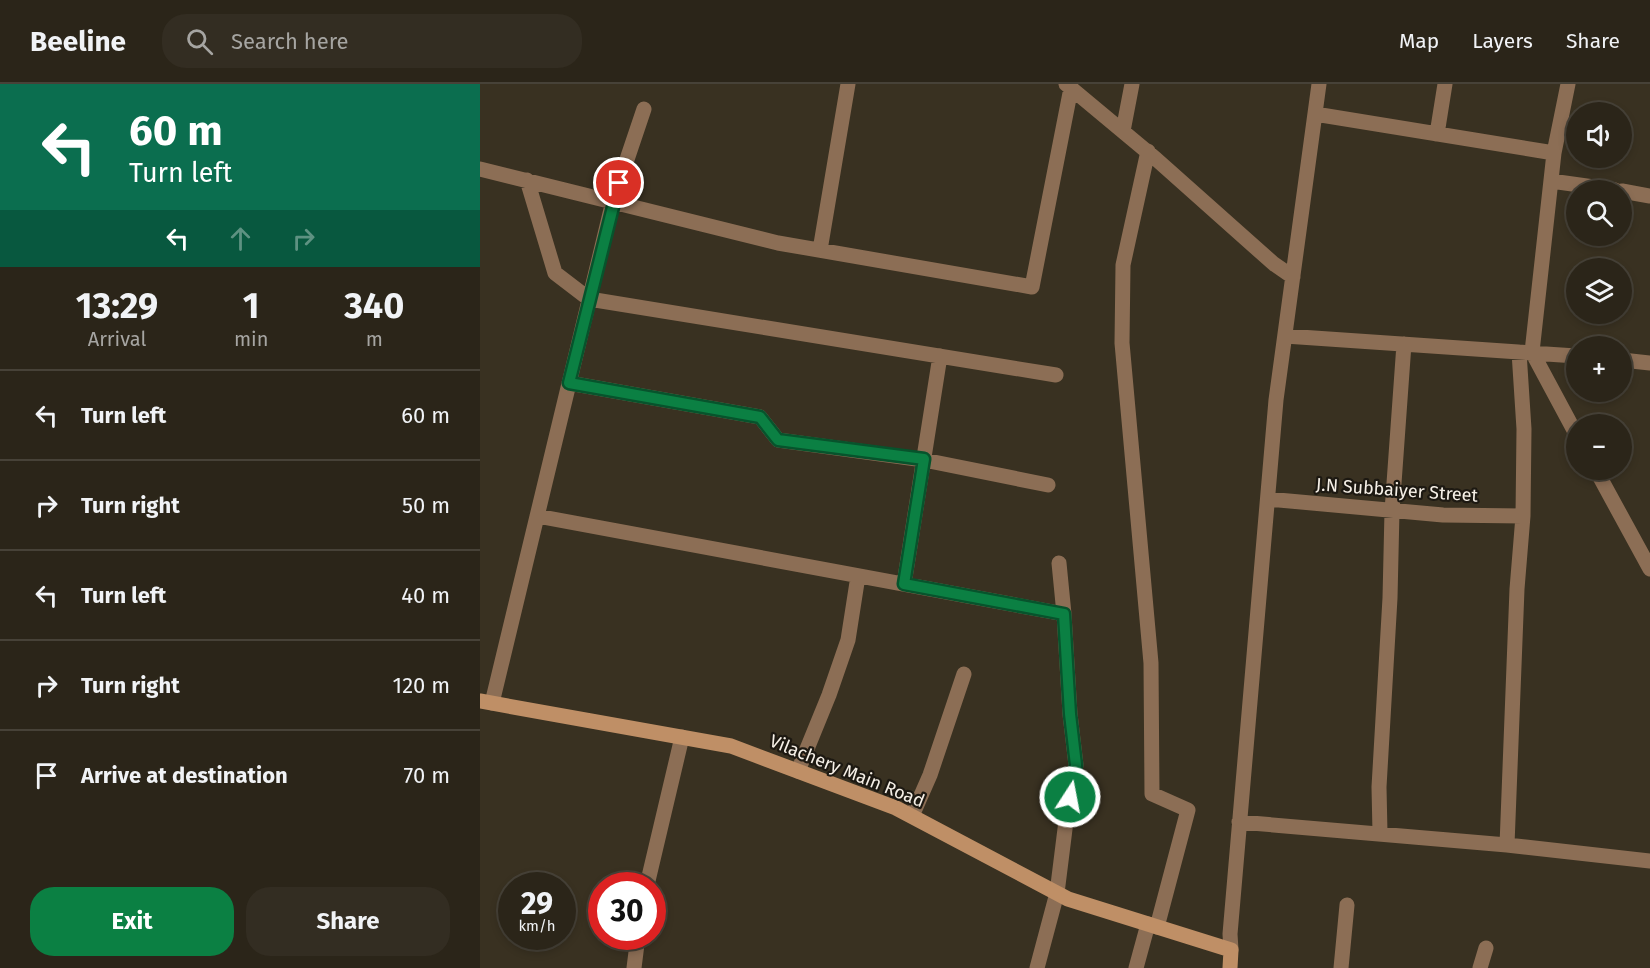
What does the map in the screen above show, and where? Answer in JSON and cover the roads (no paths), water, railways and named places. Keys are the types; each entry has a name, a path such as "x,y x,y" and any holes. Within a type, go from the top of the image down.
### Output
{"main road":[{"name":"Vilachery Main Road","path":"486,702 731,746 896,808 1068,899 1231,950"},
{"path":"1230,968 1231,950"}],"street":[{"path":"820,250 848,84"},
{"path":"1123,131 1132,84"},
{"path":"1231,950 1230,934 1239,822 1276,400 1319,84"},
{"path":"1437,134 1445,84"},
{"path":"1507,845 1517,589 1523,516 1526,352 1554,153 1568,84"},
{"path":"480,169 778,243 1032,287 1068,86 1148,151 1274,264 1293,277"},
{"path":"486,702 537,516 613,201 644,109"},
{"path":"1315,114 1554,153"},
{"path":"1136,968 1153,925 1188,810 1152,794 1151,663 1122,343 1123,265 1148,151"},
{"path":"527,180 555,273 589,299 1056,375"},
{"path":"1551,181 1566,183"},
{"path":"1632,193 1650,196"},
{"path":"1285,336 1566,355"},
{"path":"1380,833 1378,787 1390,598 1392,511 1404,344"},
{"path":"1526,352 1566,418"},
{"path":"904,584 940,356"},
{"path":"1632,361 1650,363"},
{"path":"569,383 760,417 778,440 924,459 1048,485"},
{"path":"1601,480 1650,569"},
{"name":"J.N Subbaiyer Street","path":"1268,499 1392,511 1523,516"},
{"path":"537,516 1064,614"},
{"path":"1037,968 1057,893 1067,813 1076,765 1059,563"},
{"path":"798,771 829,695 848,640 858,576"},
{"path":"912,816 940,747 964,674"},
{"path":"650,872 682,737"},
{"path":"1239,822 1507,845 1650,861"},
{"path":"1341,968 1347,904"},
{"path":"1479,968 1486,948"},
{"path":"634,968 636,950"}]}
